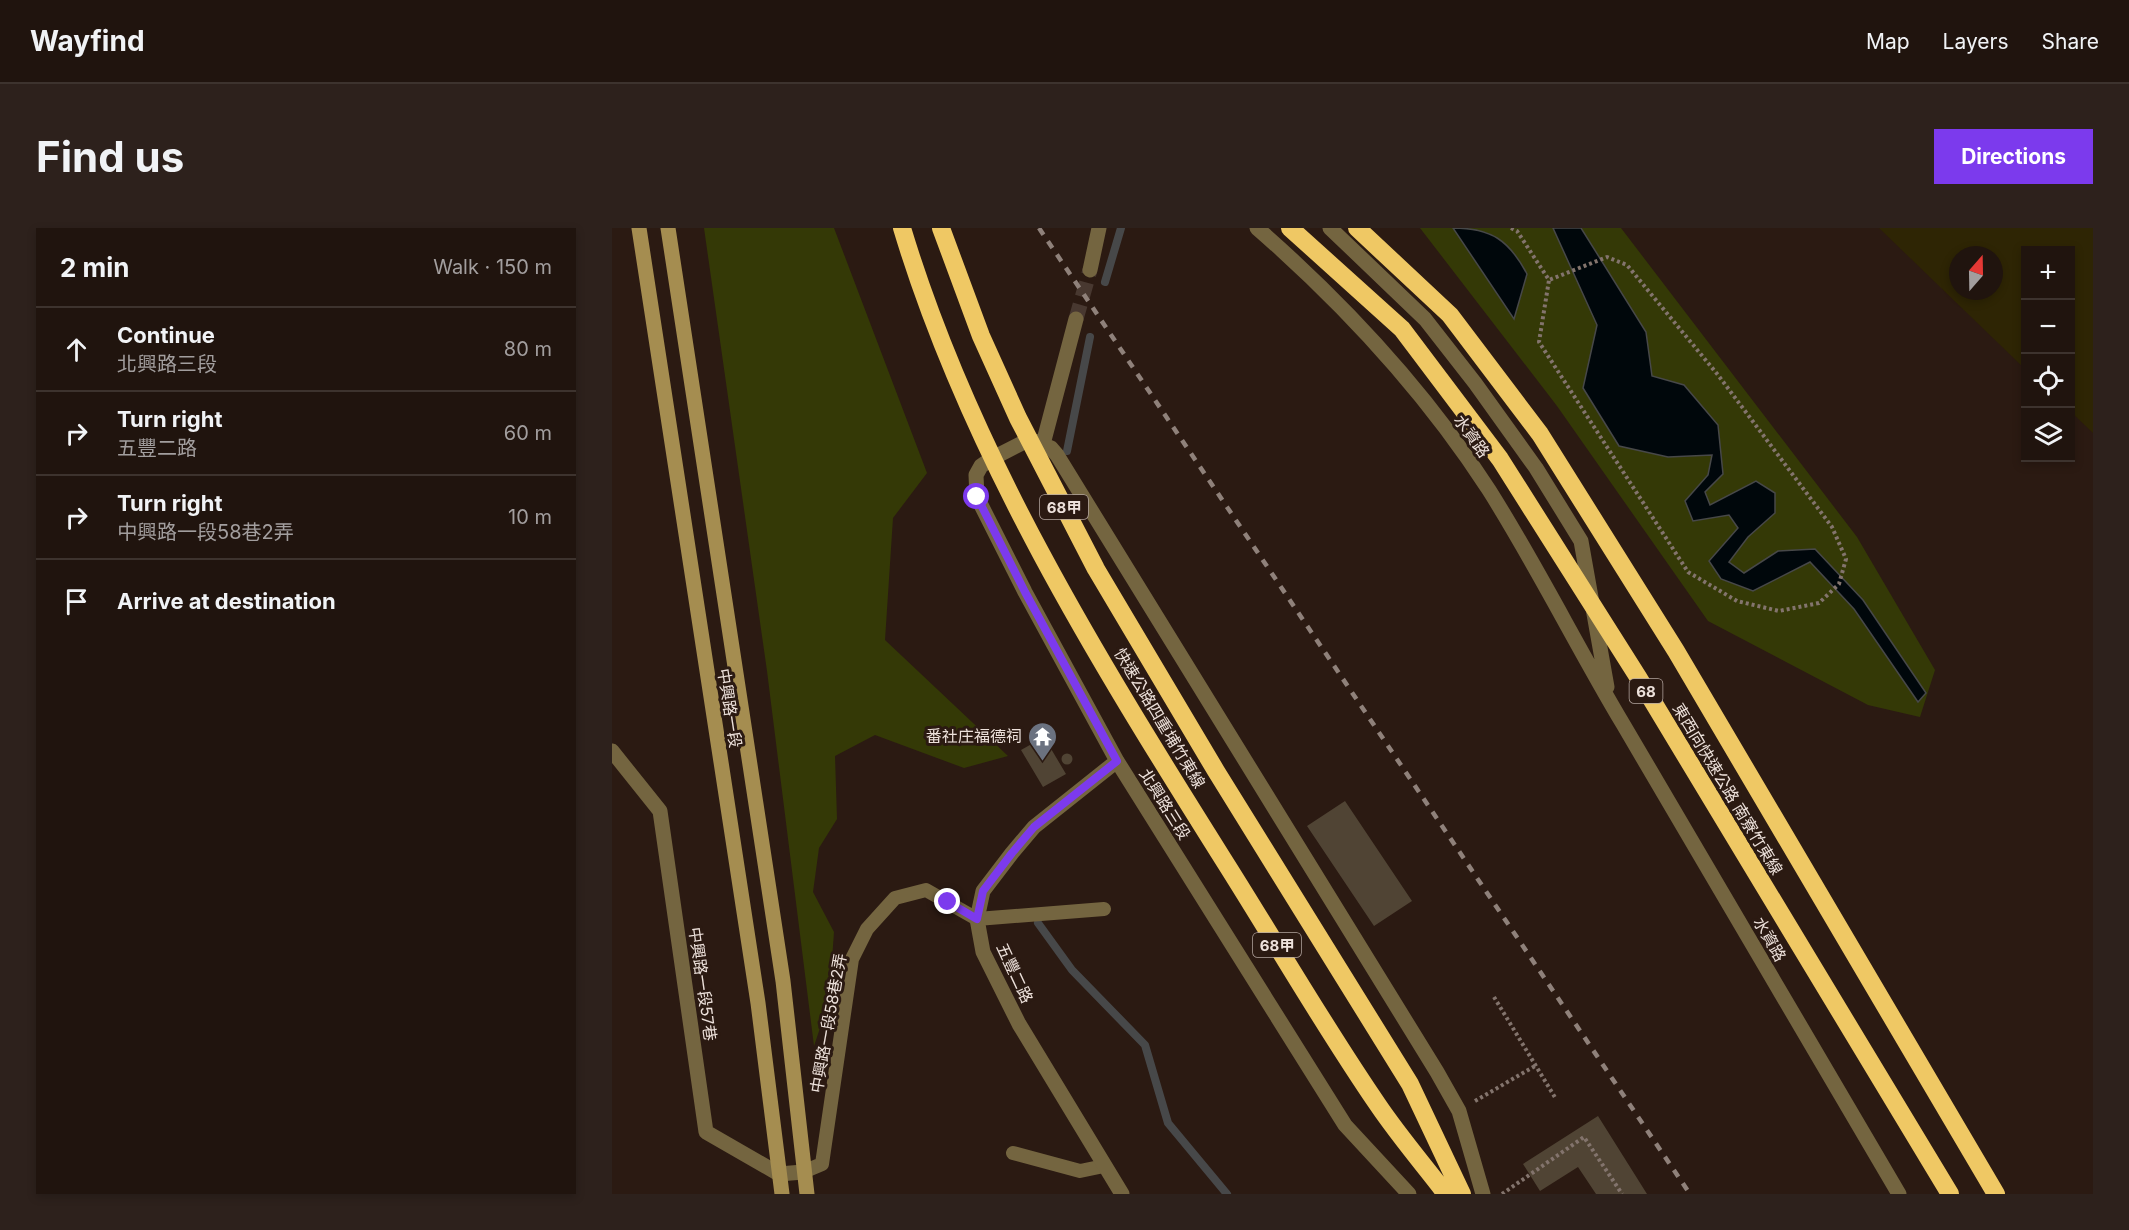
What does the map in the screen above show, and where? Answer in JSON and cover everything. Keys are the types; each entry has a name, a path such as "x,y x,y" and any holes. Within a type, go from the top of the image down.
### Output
{"highway":[{"name":"快速公路四重埔竹東線","path":"902,228 944,349 982,435 1058,584 1176,784 1378,1105 1446,1194"},
{"name":"快速公路四重埔竹東線","path":"941,228 981,336 1018,418 1096,569 1216,771 1410,1084 1462,1194"},
{"name":"東西向快速公路 南寮竹東線","path":"1290,228 1402,329 1500,459 1638,677 1950,1194"},
{"name":"東西向快速公路 南寮竹東線","path":"1357,228 1450,315 1540,434 1682,661 1996,1194"}],"main road":[{"name":"中興路一段","path":"639,228 758,1003 782,1194"},
{"name":"中興路一段","path":"668,228 783,981 807,1194"}],"street":[{"path":"1090,270 1099,228"},
{"name":"水資路","path":"1257,228 1354,318 1418,390 1488,489 1610,702 1899,1194"},
{"name":"水資路","path":"1330,228 1425,319 1447,346 1536,468 1581,541 1610,702"},
{"path":"1076,319 1043,444 1057,455 1459,1111 1483,1194"},
{"name":"北興路三段","path":"1043,444 1024,442 981,466 976,475 977,497 1025,592 1117,761 1345,1125 1409,1194"},
{"name":"中興路一段57巷","path":"612,751 660,811 706,1132 779,1174"},
{"name":"五豐二路","path":"1117,761 1034,827 983,891 977,919 983,952 1019,1024 1122,1194"},
{"path":"779,1174 803,1172"}],"lane":[{"name":"中興路一段58巷2弄","path":"803,1172 822,1164 852,959 867,928 895,898 926,890 977,919"},
{"path":"977,919 1104,909"},
{"path":"1013,1153 1080,1171 1104,1166"}],"path":[{"path":"1511,228 1517,231 1549,280 1539,342 1688,572 1737,601 1779,611 1819,603 1839,584 1846,559 1832,527 1718,375 1635,274 1627,265 1607,256 1549,280"},
{"path":"1494,997 1556,1099"},
{"path":"1459,1111 1535,1065"},
{"path":"1501,1194 1584,1137 1622,1194"}],"green space":[{"path":"704,228 834,228 927,473 893,518 885,640 1008,756 964,768 875,735 835,756 837,819 819,848 813,892 834,932 829,1001 814,1046 767,671"},
{"path":"1420,228 1621,228 1857,537 1935,670 1920,717 1868,705 1708,621 1557,406"}],"sand":[{"path":"1879,228 2093,228 2093,433 2075,416 2075,246 2021,246 2021,365 1954,300 2003,300 2003,246 1949,246 1949,296"}],"shaded area":[{"path":"1453,228 1478,230 1497,238 1513,252 1520,262 1527,274 1514,319"},
{"path":"1553,228 1581,228 1646,332 1652,376 1684,385 1718,425 1723,474 1705,492 1710,505 1756,481 1775,493 1775,513 1748,537 1729,562 1744,573 1778,551 1815,549 1863,600 1926,693 1918,702 1854,609 1810,562 1753,591 1721,579 1709,561 1738,528 1729,515 1693,521 1685,501 1708,475 1712,455 1668,457 1619,446 1583,388 1597,325"}],"building":[{"name":"番社庄福德祠","path":"1044,737 1066,774 1043,787 1021,750"},
{"path":"1067,753 1073,759 1067,765 1061,759"},
{"path":"1345,801 1412,901 1374,926 1307,826"},
{"path":"1598,1116 1647,1194 1596,1194 1578,1167 1540,1191 1523,1164"}],"waterway":[{"path":"1105,282 1121,228"},
{"path":"1067,451 1090,337"},
{"path":"1038,923 1072,970 1145,1045 1168,1123 1227,1194"}],"tunnel":[{"path":"1076,319 1090,270"}],"railway":[{"path":"1039,228 1690,1194"}],"place":[{"name":"番社庄福德祠","path":"1043,762"}],"route":[{"path":"948,902 977,919 983,891 1034,827 1117,761 1025,592 977,497"}]}
